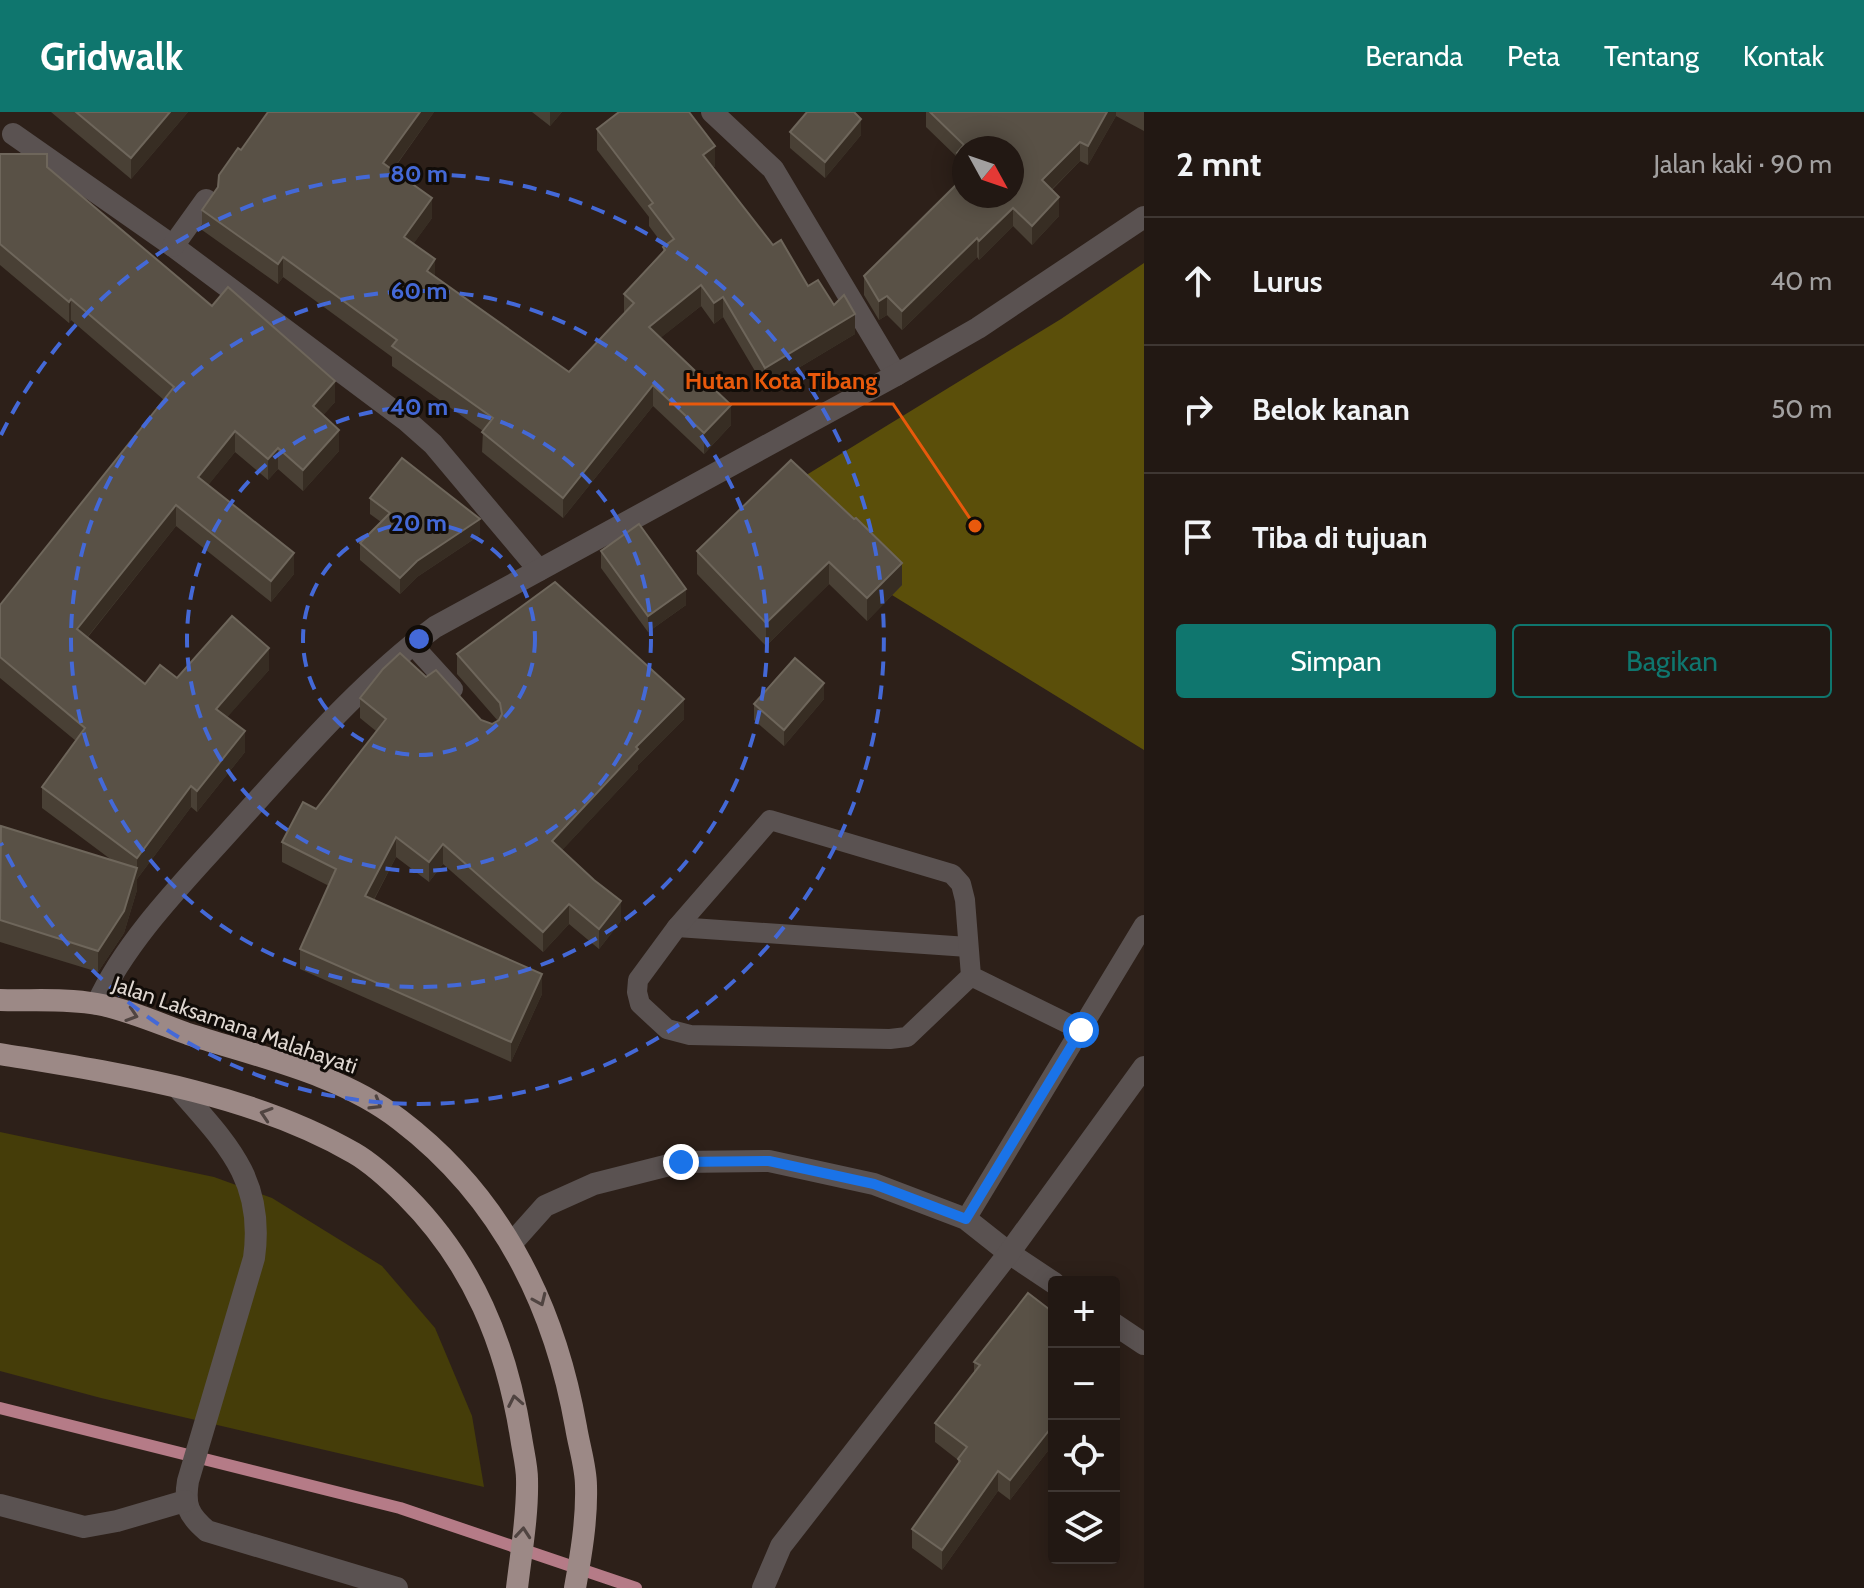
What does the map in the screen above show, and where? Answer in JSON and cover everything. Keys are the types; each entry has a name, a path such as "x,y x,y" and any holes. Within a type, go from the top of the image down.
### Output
{"highway":[{"name":"Jalan Laksamana Malahayati","path":"0,1000 97,1004 318,1076 399,1118 457,1171 512,1243 549,1320 569,1390 586,1485 582,1552 575,1588"},
{"path":"0,1054 86,1068 179,1089 234,1103 295,1124 357,1155 394,1184 425,1215 472,1282 498,1340 516,1406 527,1478 517,1588"}],"street":[{"path":"712,112 773,169 896,375"},
{"path":"13,134 173,246 407,421 433,444 539,570"},
{"path":"173,246 206,200"},
{"path":"97,1004 116,968 187,879 306,746 412,644 445,621 978,328 1144,217"},
{"path":"766,1579 781,1546 1009,1253 1144,1067"},
{"path":"179,1089 219,1135 248,1182 256,1206 257,1232 254,1258 186,1491 191,1513 207,1531 397,1588"},
{"path":"512,1243 545,1206 594,1184 681,1162 769,1161 874,1184 966,1219 1048,1279"},
{"path":"1120,1328 1144,1344"},
{"path":"0,1505 84,1527 117,1521 186,1491"}],"lane":[{"path":"412,644 471,709"},
{"path":"770,820 952,874 961,884 965,900 971,976 907,1037 890,1039 690,1035 667,1029 640,1004 637,992 638,980 644,970 677,927 770,820"},
{"path":"966,1219 1144,925"},
{"path":"677,927 968,947"},
{"path":"971,976 1081,1030"}],"shaded area":[{"path":"1144,263 1144,750 835,560 777,493 1061,319"},
{"path":"0,1132 214,1177 272,1198 382,1266 435,1328 472,1416 484,1487 101,1398 0,1371"}],"building":[{"path":"76,112 170,112 131,158"},
{"path":"268,112 420,112 383,163 432,198 404,237 435,259 427,271 569,372 634,303 624,294 665,250 663,247 674,239 649,206 653,203 597,129 619,112 689,112 715,146 703,155 773,245 781,240 808,286 818,280 834,305 844,295 855,314 765,368 723,297 714,303 701,285 649,327 731,405 704,433 653,385 563,498 482,432 493,418 392,346 397,340 283,257 278,264 202,210 218,187 219,175"},
{"path":"807,112 854,112 861,119 825,162 790,132"},
{"path":"930,112 1107,112 1088,146 1080,142 1042,180 1059,197 1032,226 1013,208 1024,208 1024,136 955,136"},
{"path":"0,154 47,154 47,167 212,306 228,287 335,381 313,406 339,430 303,470 278,448 268,459 235,431 198,477 294,553 271,581 176,505 77,629 145,684 160,665 177,678 232,616 269,648 216,709 245,731 197,791 191,786 137,858 42,787 85,728 0,657 0,605 174,387 71,299 69,302 0,244"},
{"path":"952,189 952,208 1013,208 979,241 977,238 902,311 887,296 879,301 864,276"},
{"path":"402,458 480,519 417,561 400,578 360,543 390,513 370,498"},
{"path":"791,460 902,563 867,598 829,562 766,623 697,551"},
{"path":"639,524 686,589 648,616 601,551"},
{"path":"555,582 684,699 636,747 638,749 552,841 621,901 599,929 569,904 543,932 443,844 429,862 396,837 365,896 542,974 511,1042 300,949 336,869 282,842 303,802 316,809 386,719 360,698 400,653 426,677 436,670 481,720 492,724 499,720 502,714 500,703 457,654"},
{"path":"795,658 824,683 784,730 754,704"},
{"path":"1,826 137,868 124,911 98,951 0,920"},
{"path":"1028,1293 1048,1308 1048,1432 1010,1480 998,1471 942,1550 912,1529 967,1447 935,1423 980,1365 974,1362"}],"waterway":[{"path":"0,1408 400,1508 636,1588"}],"place":[{"name":"Hutan Kota Tibang","path":"975,526"}],"route":[{"path":"681,1162 769,1161 874,1184 966,1219 1081,1030"}]}
